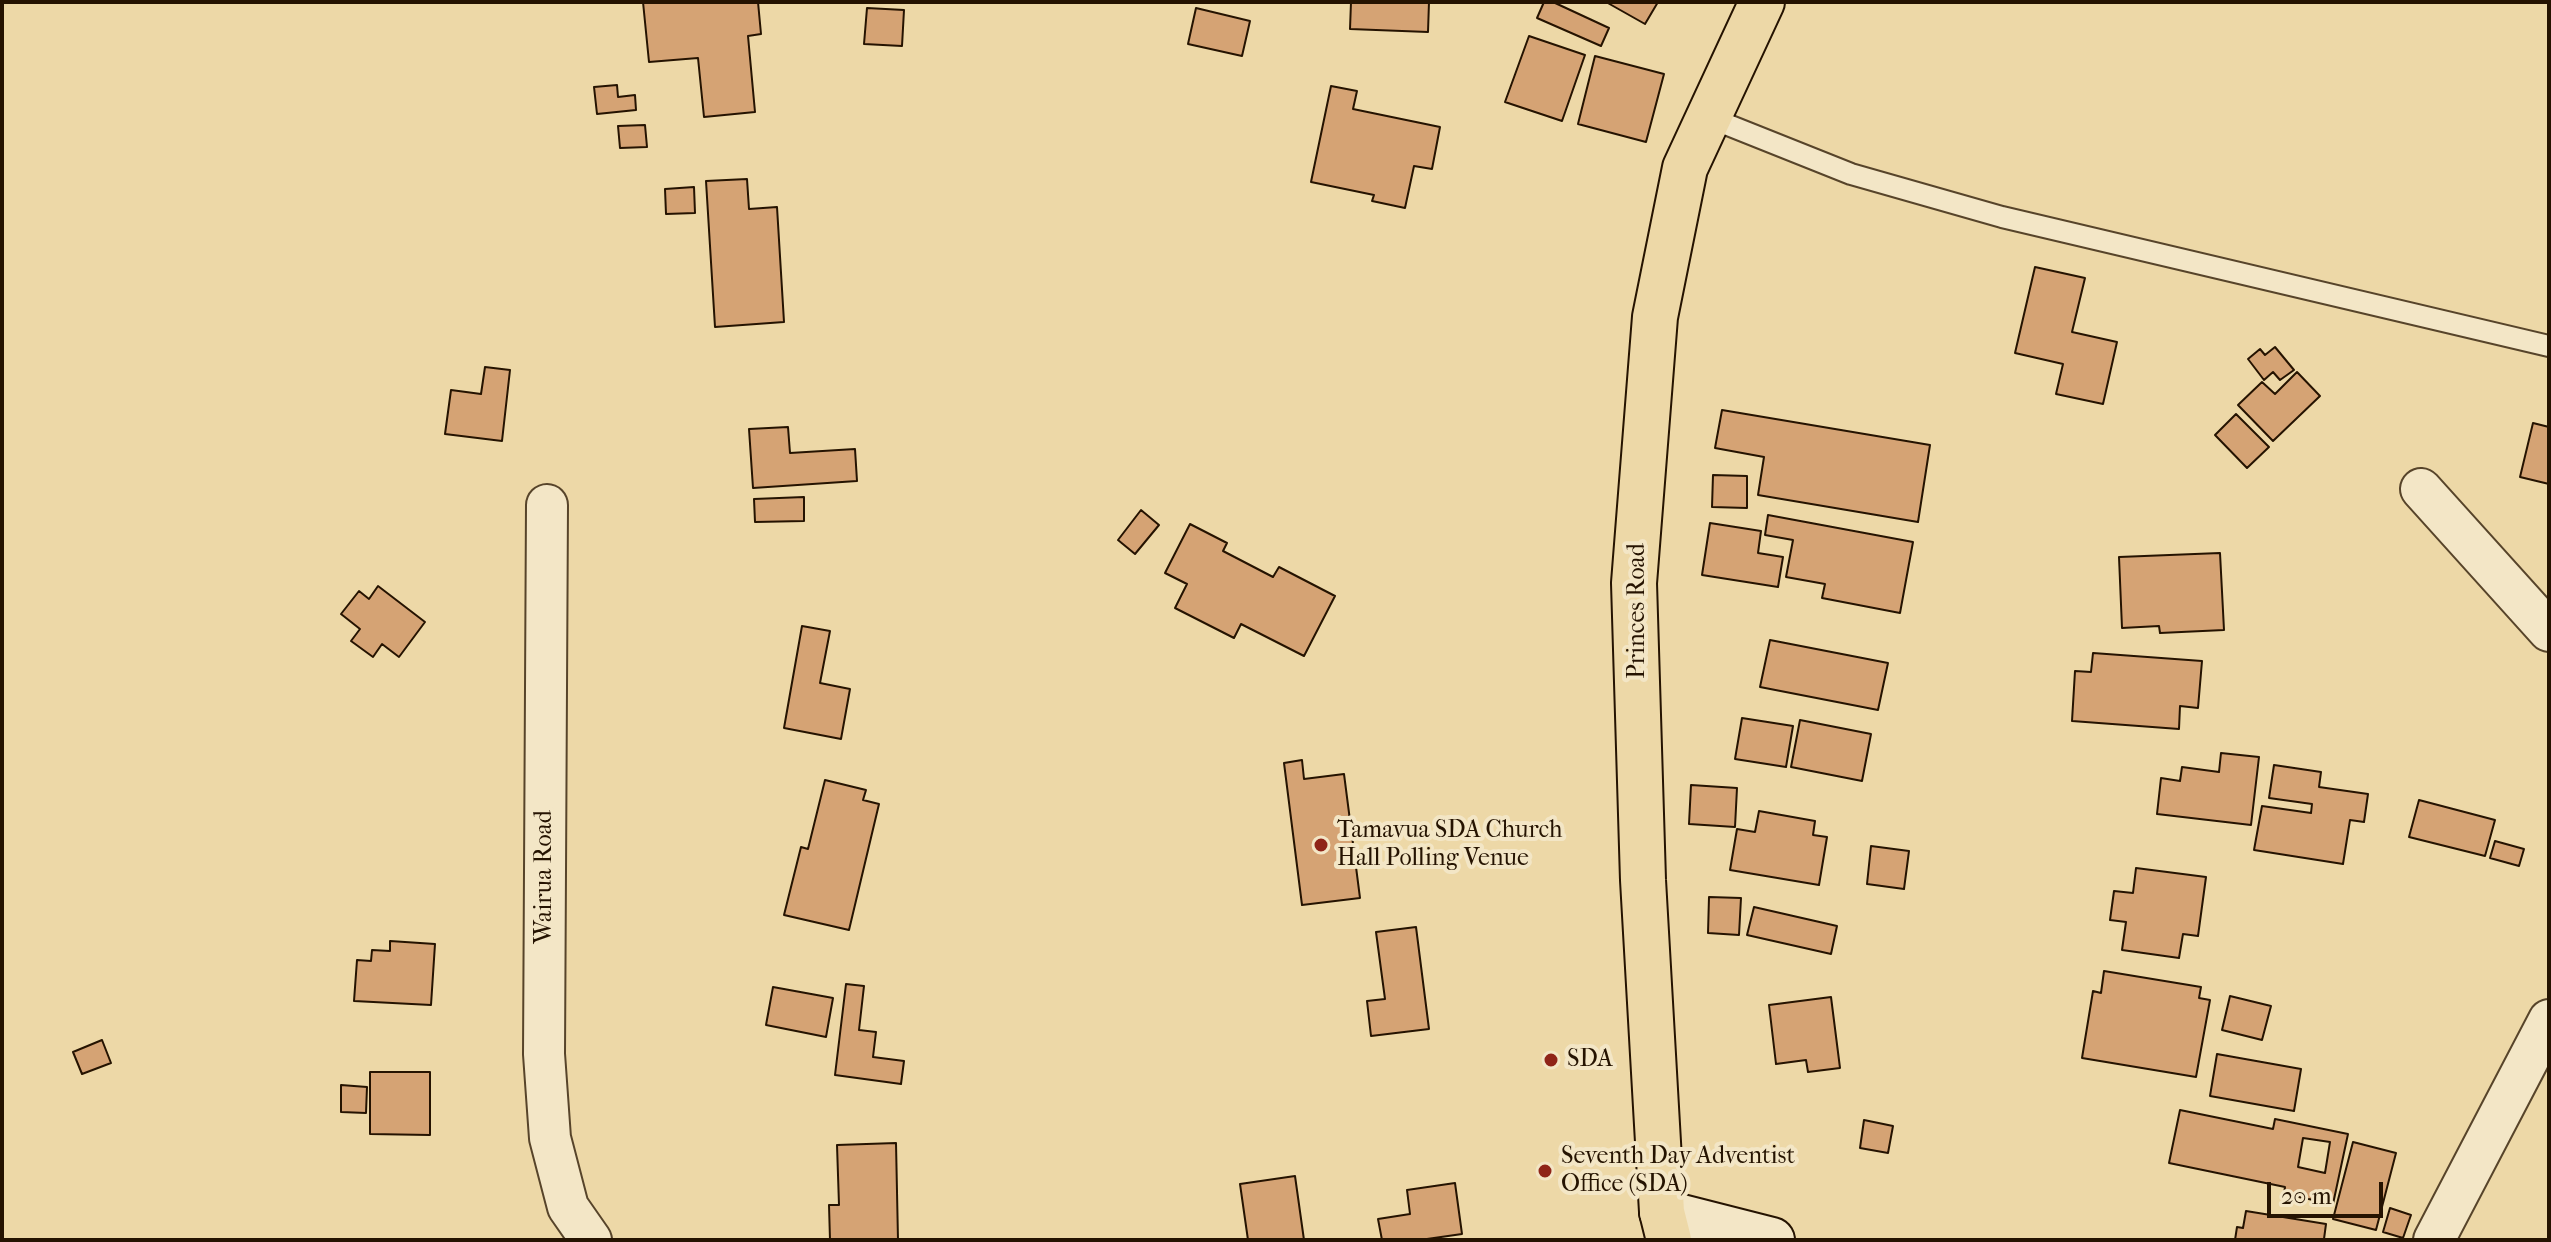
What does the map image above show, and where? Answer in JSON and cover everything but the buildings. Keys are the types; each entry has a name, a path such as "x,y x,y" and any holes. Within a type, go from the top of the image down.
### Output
{"main road":[{"name":"Princes Road","path":"1666,1226 1643,880 1634,583 1655,317 1685,168 1762,2"},
{"path":"1666,1226 1772,1240"}],"street":[{"path":"2421,489 2549,631"},
{"name":"Wairua Road","path":"547,505 544,1054 550,1138 568,1207 591,1240"},
{"path":"2434,1240 2549,1020"}],"lane":[{"path":"1708,117 1851,174 2002,217 2549,346"}],"place":[{"name":"Tamavua SDA Church Hall Polling Venue","path":"1321,845"},
{"name":"SDA","path":"1551,1060"},
{"name":"Seventh Day Adventist Office (SDA)","path":"1545,1171"}]}
